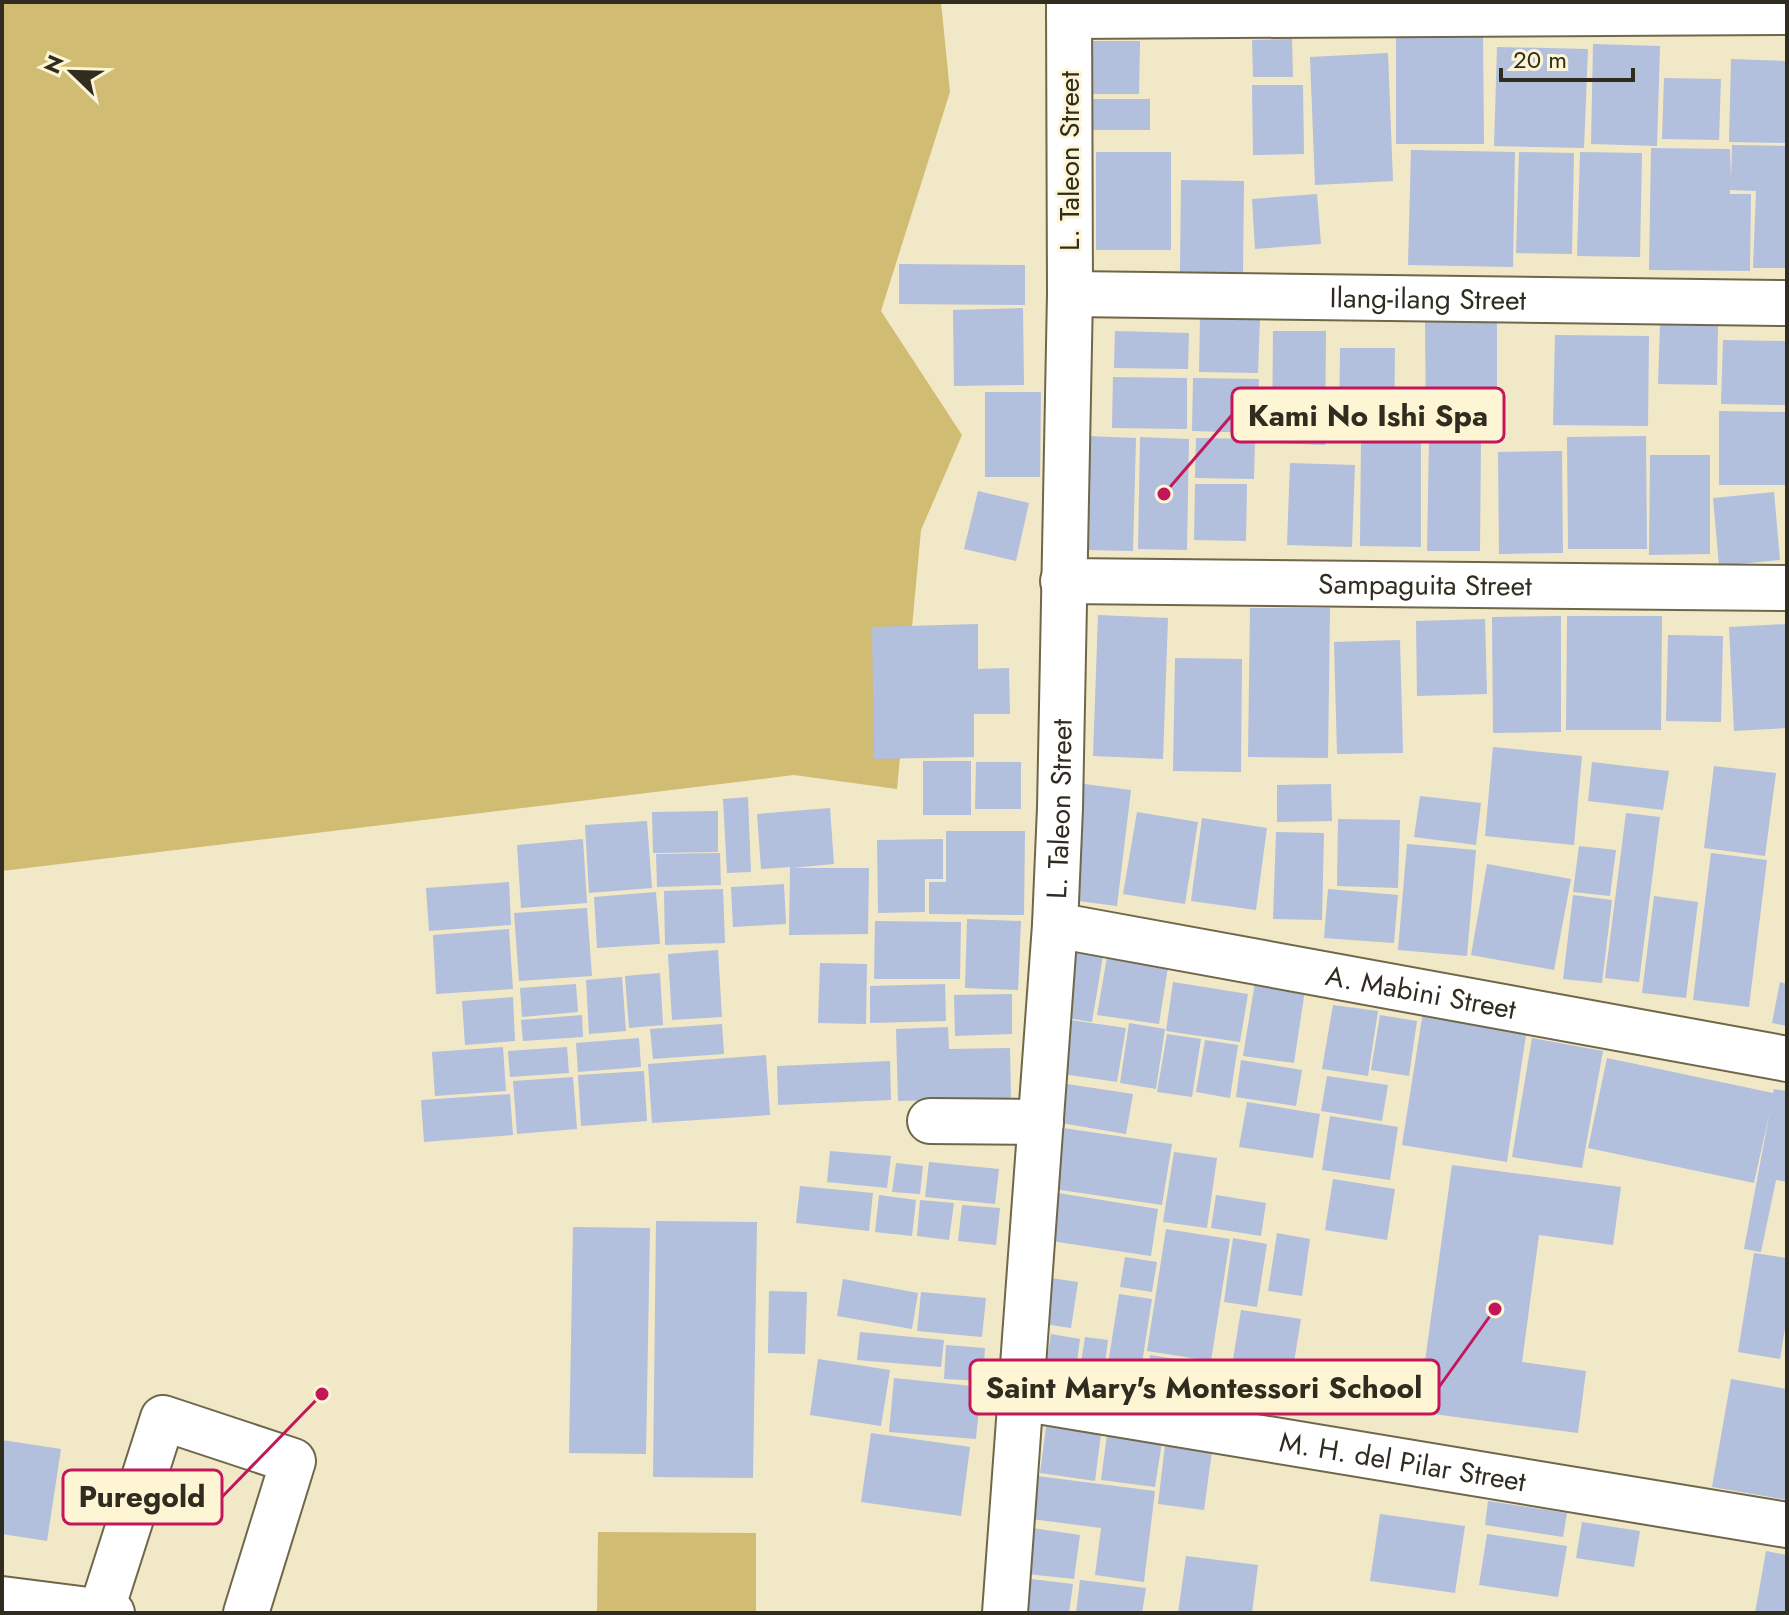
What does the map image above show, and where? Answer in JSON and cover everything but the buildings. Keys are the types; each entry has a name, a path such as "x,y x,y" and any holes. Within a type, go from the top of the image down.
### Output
{"street":[{"path":"1069,9 1787,12"},
{"name":"L. Taleon Street","path":"1005,1613 1055,925 1060,808 1070,294 1069,9"},
{"name":"Ilang-ilang Street","path":"1070,294 1787,303"},
{"name":"Sampaguita Street","path":"1063,581 1787,588"},
{"name":"A. Mabini Street","path":"1055,925 1787,1059"},
{"path":"930,1121 1041,1122"},
{"name":"M. H. del Pilar Street","path":"1020,1398 1787,1525"},
{"path":"2,1599 107,1612 163,1418 293,1461 246,1613"}],"shaded area":[{"path":"2,2 941,2 950,92 881,311 962,435 921,530 897,789 794,775 2,871"},
{"path":"598,1532 756,1533 756,1613 597,1613"}],"place":[{"name":"Kami No Ishi Spa","path":"1164,494"},
{"name":"Saint Mary's Montessori School","path":"1495,1309"},
{"name":"Puregold","path":"322,1394"}]}
